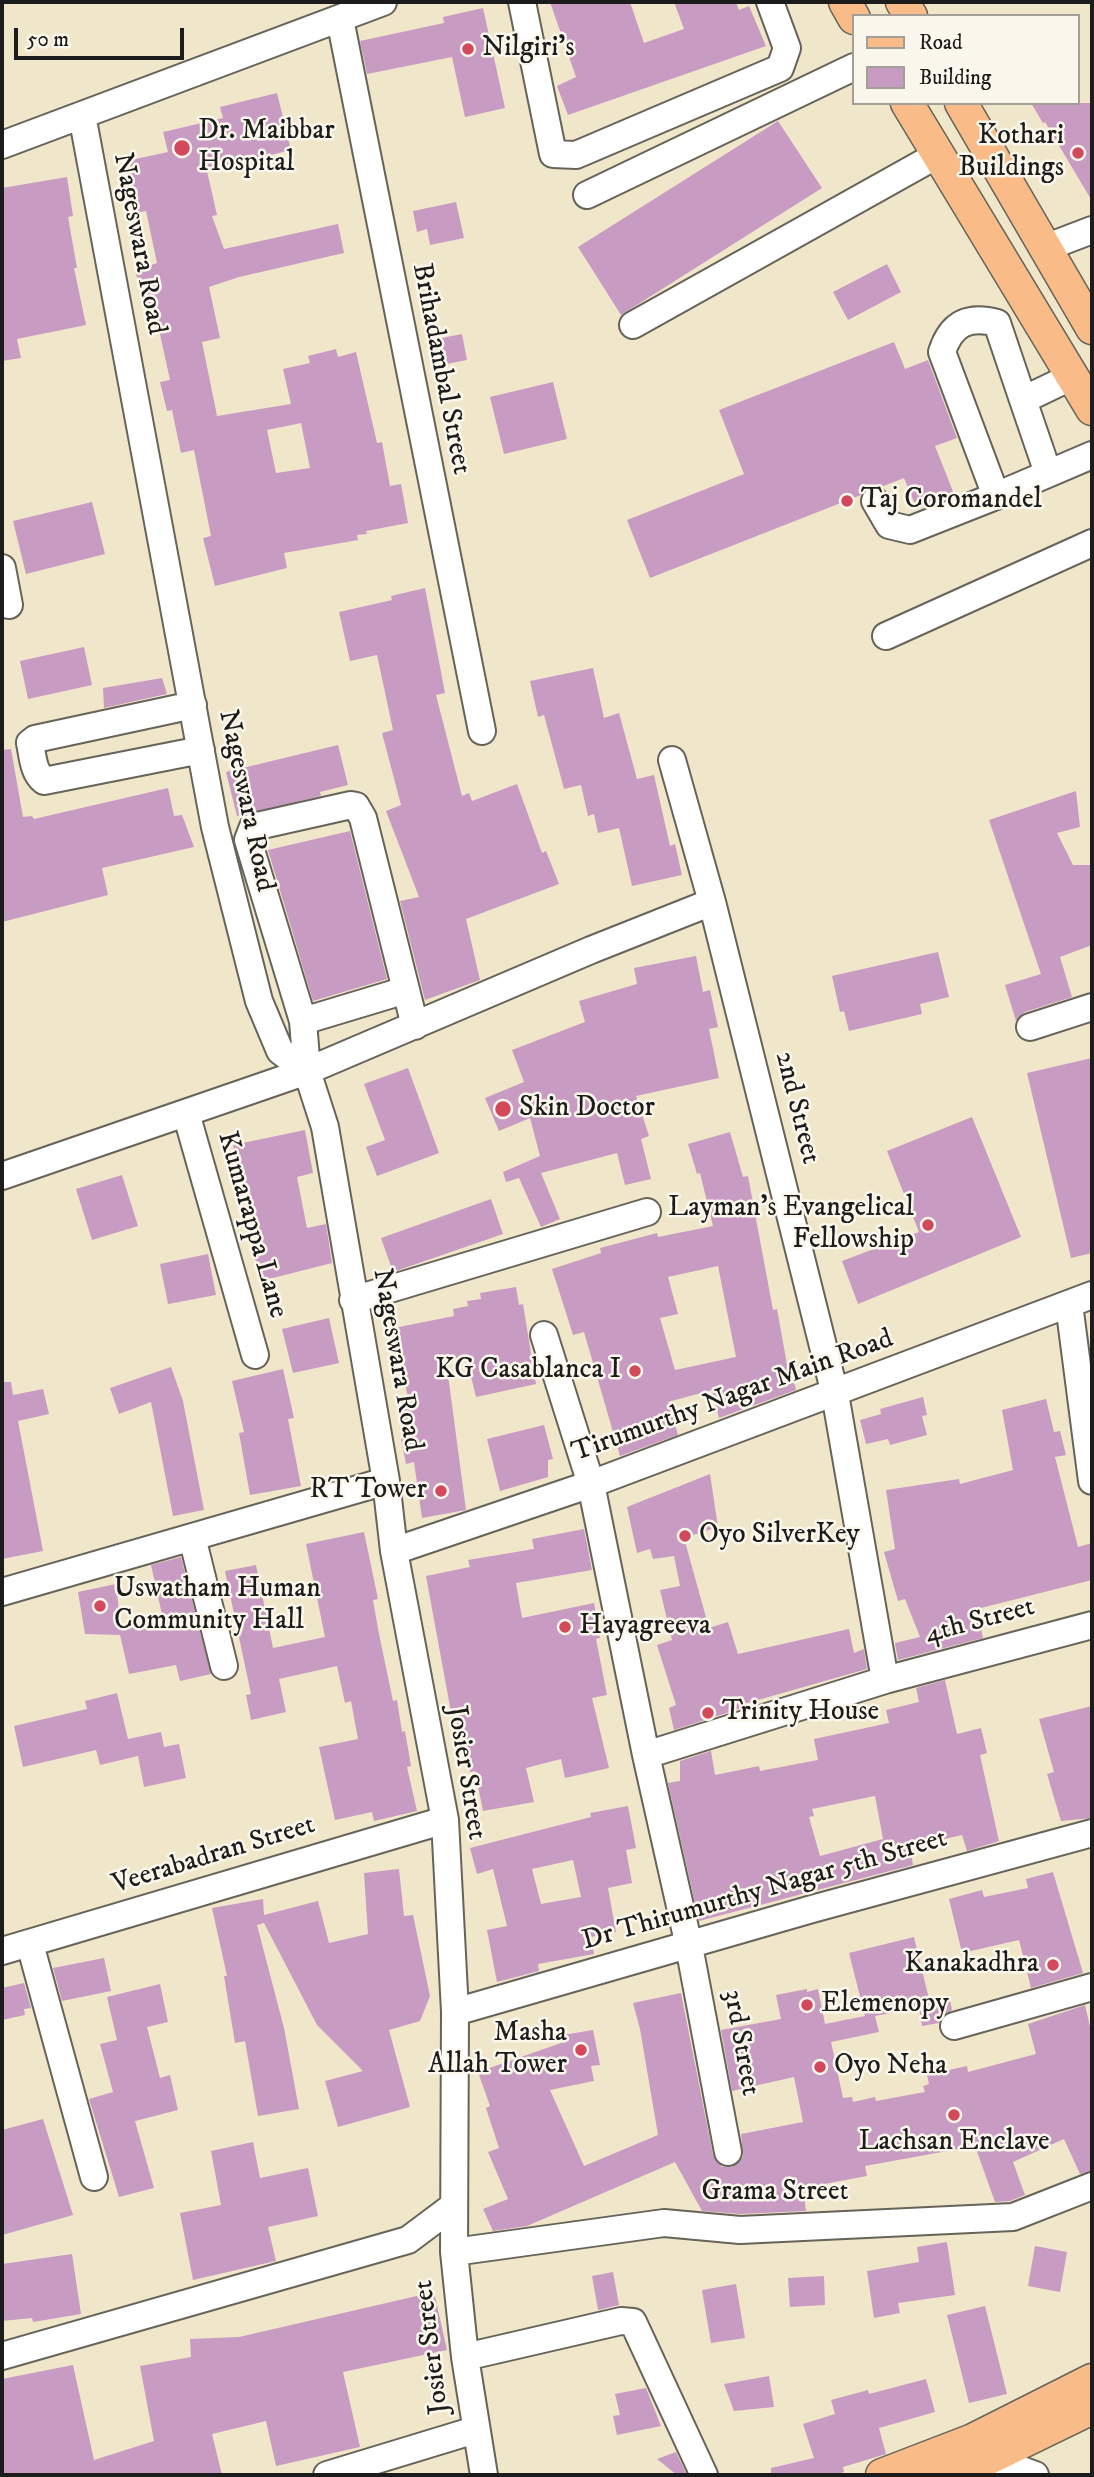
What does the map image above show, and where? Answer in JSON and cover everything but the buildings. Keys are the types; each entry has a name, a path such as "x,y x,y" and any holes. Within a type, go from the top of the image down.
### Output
{"main road":[{"path":"908,105 1092,409"},
{"path":"962,105 1092,328"},
{"path":"882,2475 973,2440 1092,2380"},
{"path":"944,2475 989,2458 1092,2408"}],"street":[{"path":"2,145 383,2"},
{"path":"522,2 553,154 576,155 780,68 787,48 770,2"},
{"name":"Brihadambal Street","path":"340,19 482,732"},
{"path":"587,195 852,68"},
{"name":"Nageswara Road","path":"82,115 215,827 259,1001 280,1051 307,1071 325,1127 386,1481"},
{"path":"633,325 939,154"},
{"path":"1045,248 1092,230"},
{"path":"996,496 943,352 948,336 956,327 971,321 997,323 1048,473"},
{"path":"1023,400 1073,376"},
{"path":"875,501 889,525 909,530 1092,455"},
{"path":"886,636 1092,543"},
{"path":"2,568 9,605"},
{"path":"193,705 35,738 30,743 36,775 44,781 201,750"},
{"name":"2nd Street","path":"672,760 712,902 835,1394 885,1680"},
{"path":"307,1071 303,1021 248,840 253,828 356,806 362,818 415,1026"},
{"name":"Kumarappa Lane","path":"2,1176 307,1071 591,950 712,902"},
{"path":"303,1021 406,990"},
{"path":"1030,1027 1092,1007"},
{"name":"Kumarappa Lane","path":"186,1113 255,1355"},
{"path":"353,1300 647,1212"},
{"path":"1081,1299 1092,1481"},
{"name":"Tirumurthy Nagar Main Road","path":"394,1551 590,1484 835,1394 1081,1299"},
{"name":"3rd Street","path":"544,1335 590,1484 646,1755 690,1946 728,2152"},
{"path":"2,1592 386,1481"},
{"name":"Josier Street","path":"386,1481 394,1551 445,1820 455,2012 452,2207 454,2252 465,2357 484,2475"},
{"path":"192,1537 224,1666"},
{"name":"4th Street","path":"646,1755 885,1680 1092,1625"},
{"name":"Veerabadran Street","path":"2,1951 445,1820"},
{"name":"Dr Thirumurthy Nagar 5th Street","path":"455,2012 812,1909 1092,1833"},
{"path":"30,1944 94,2177"},
{"path":"954,2026 1092,1987"},
{"name":"Grama Street","path":"454,2252 664,2222 740,2230 1013,2217 1092,2186"},
{"path":"2,2356 408,2240 452,2207"},
{"path":"465,2357 621,2321 633,2322 704,2475"},
{"path":"327,2475 475,2430"},
{"path":"989,2458 1035,2475"}],"place":[{"name":"Nilgiri's","path":"468,49"},
{"name":"Dr. Maibbar Hospital","path":"182,148"},
{"name":"Kothari Buildings","path":"1078,153"},
{"name":"Taj Coromandel","path":"847,501"},
{"name":"Skin Doctor","path":"503,1109"},
{"name":"Layman's Evangelical Fellowship","path":"928,1225"},
{"name":"KG Casablanca I","path":"635,1371"},
{"name":"RT Tower","path":"441,1491"},
{"name":"Oyo SilverKey","path":"685,1536"},
{"name":"Uswatham Human Community Hall","path":"100,1606"},
{"name":"Hayagreeva","path":"565,1627"},
{"name":"Trinity House","path":"708,1713"},
{"name":"Kanakadhra","path":"1053,1965"},
{"name":"Elemenopy","path":"807,2005"},
{"name":"Masha Allah Tower","path":"581,2050"},
{"name":"Oyo Neha","path":"820,2067"},
{"name":"Lachsan Enclave","path":"954,2115"}]}
